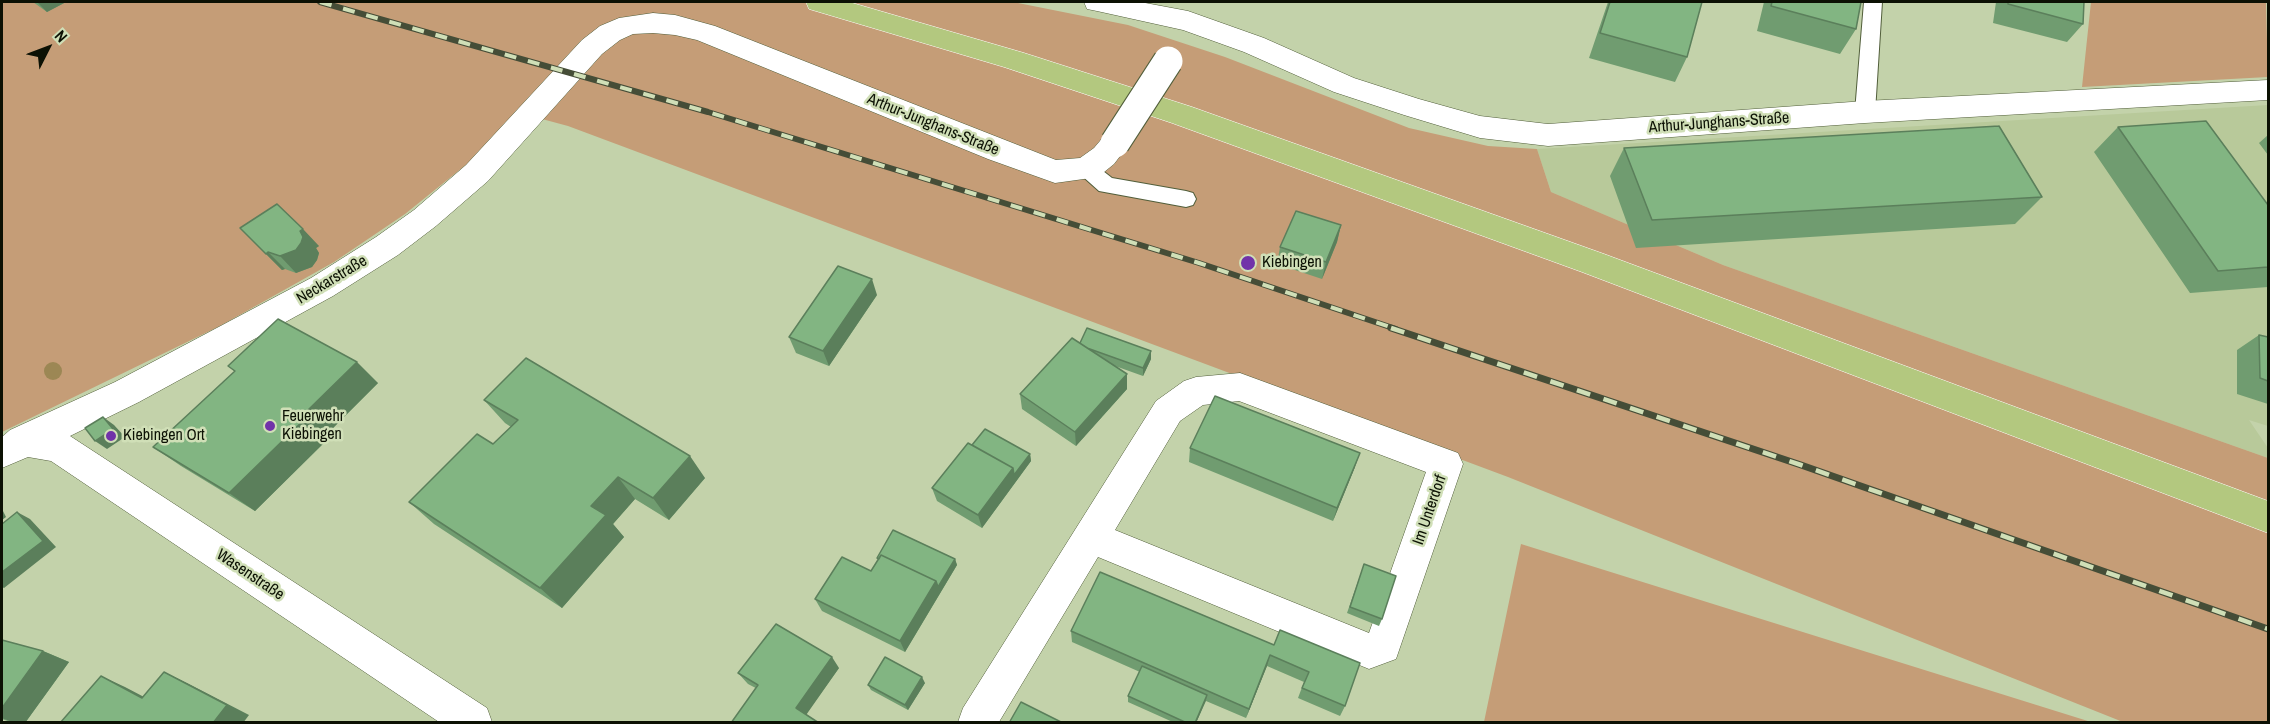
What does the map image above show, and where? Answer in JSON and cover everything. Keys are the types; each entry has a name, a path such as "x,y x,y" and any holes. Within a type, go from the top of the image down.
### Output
{"main road":[{"path":"819,2 1014,60 1193,119 1593,263 2268,517"}],"street":[{"name":"Arthur-Junghans-Straße","path":"1097,2 1188,21 1254,45 1344,85 1480,127 1548,135 1865,111 2268,90"},
{"path":"1087,169 1104,156 1116,142 1168,62 1188,21"},
{"name":"Arthur-Junghans-Straße","path":"610,33 629,25 653,23 675,25 705,33 1055,172 1087,169"},
{"name":"Neckarstraße","path":"12,447 147,381 322,287 387,246 425,218 477,173 578,61 610,33"},
{"name":"Im Unterdorf","path":"977,723 1168,411 1196,391 1240,387 1446,464 1383,646 1370,651 1091,537"},
{"name":"Wasenstraße","path":"12,447 58,447 473,723"}],"lane":[{"path":"1865,111 1873,2"},
{"path":"1087,169 1106,185 1186,199"}],"shaded area":[{"path":"2,2 1013,2 1128,25 1225,57 1409,128 1488,146 1537,149 1551,192 1723,265 2268,458 2268,722 2123,722 1508,477 568,126 516,112 467,164 405,214 334,262 220,326 2,432"},
{"path":"2091,2 2266,2 2268,77 2082,87"},
{"path":"2268,105 2268,426 2249,420 2268,448 2268,458 1723,265 1551,192 1537,149"},
{"path":"1521,544 2091,722 1484,722"}],"building":[{"path":"1610,2 1702,2 1687,57 1600,33"},
{"path":"1772,2 1861,2 1856,29 1771,6"},
{"path":"2008,2 2084,2 2083,24 2008,4"},
{"path":"2206,121 2268,205 2268,267 2218,271 2118,127"},
{"path":"1999,126 2042,197 1652,220 1624,148"},
{"path":"277,204 303,229 300,231 303,237 301,243 296,250 280,256 268,252 266,254 240,228"},
{"path":"1296,211 1341,225 1326,262 1280,247"},
{"path":"838,266 872,279 823,351 789,337"},
{"path":"278,319 357,362 307,411 310,414 229,493 153,447 235,371 228,366"},
{"path":"1087,328 1151,351 1143,368 1087,348 1080,343"},
{"path":"2259,335 2268,337 2268,381 2260,378"},
{"path":"1072,338 1127,374 1075,432 1020,394"},
{"path":"526,358 690,456 653,498 618,477 591,506 606,515 540,588 409,502 477,434 493,444 518,420 484,400"},
{"path":"1215,396 1360,453 1337,508 1190,448"},
{"path":"103,417 113,429 95,441 85,428"},
{"path":"985,429 1030,454 1014,475 1013,468 972,445"},
{"path":"968,443 1013,468 978,515 932,488"},
{"path":"17,512 43,541 2,572 2,524"},
{"path":"893,530 955,559 938,587 936,581 881,555 879,559 877,558"},
{"path":"881,555 936,581 900,641 815,599 842,557 871,571"},
{"path":"1364,564 1396,576 1382,619 1350,607"},
{"path":"1100,572 1274,645 1280,630 1360,663 1345,706 1302,688 1309,672 1270,655 1249,709 1071,631"},
{"path":"776,624 832,657 796,708 819,723 731,723 758,685 738,673"},
{"path":"2,640 43,651 2,708"},
{"path":"885,657 922,677 905,705 868,685"},
{"path":"1142,666 1207,695 1195,723 1187,723 1128,696"},
{"path":"164,672 227,705 213,723 60,723 101,676 142,698"},
{"path":"1021,702 1063,723 1009,723"}],"railway":[{"path":"320,2 708,112 1199,263 1396,329"},
{"path":"1391,328 1801,465 2268,629"}],"place":[{"name":"Kiebingen","path":"1248,263"},
{"name":"Feuerwehr Kiebingen","path":"270,426"},
{"name":"Kiebingen Ort","path":"111,436"}]}
